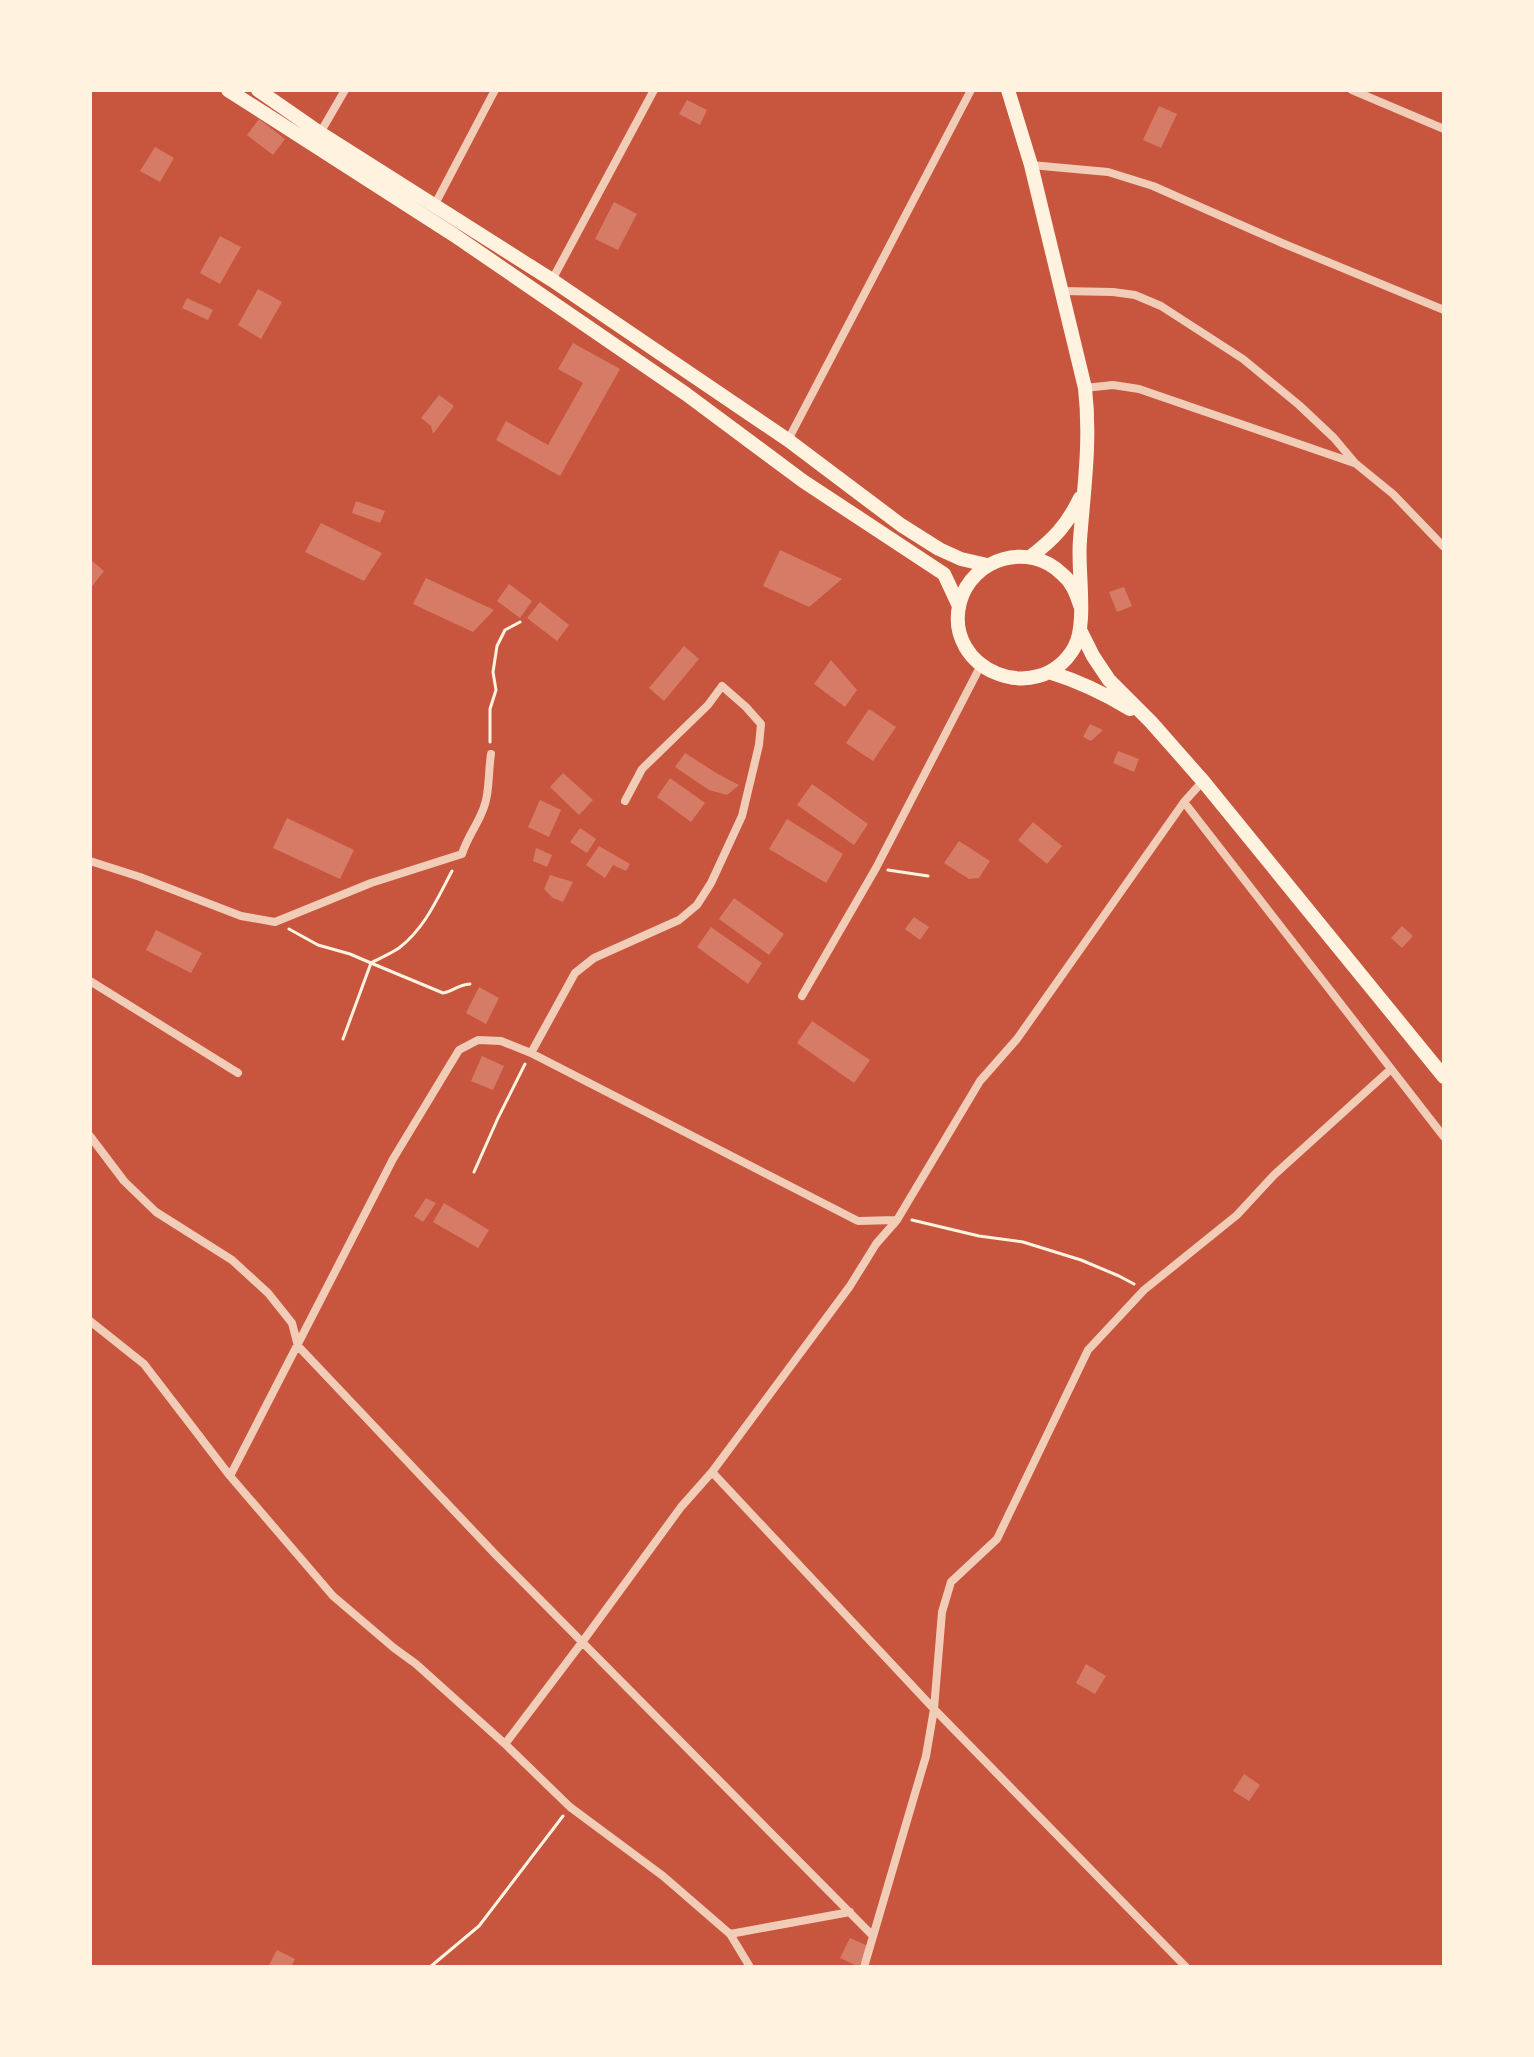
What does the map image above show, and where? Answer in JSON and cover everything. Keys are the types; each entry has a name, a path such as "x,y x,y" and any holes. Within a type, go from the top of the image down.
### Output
{"main road":[{"path":"228,90 454,235 686,394 803,481 944,574 959,606"},
{"path":"258,90 320,133 552,280 788,440 901,525 939,549 961,559 987,565"},
{"path":"1008,90 1031,165 1085,388 1088,415 1086,487 1079,541 1080,605 1080,630 1074,647 1049,672 1030,679 1010,679 992,673 976,661 964,645 958,626 964,590 987,565 1007,557 1030,557 1047,563 1062,573 1074,588 1080,605"},
{"path":"1030,557 1063,527 1086,487"},
{"path":"1080,630 1109,680 1203,781 1442,1071"},
{"path":"1049,672 1108,695 1151,722"}],"street":[{"path":"320,133 345,90"},
{"path":"434,206 495,90"},
{"path":"552,280 654,90"},
{"path":"788,440 971,90"},
{"path":"1356,91 1444,129"},
{"path":"1031,165 1108,172 1153,186 1444,310"},
{"path":"1061,291 1135,295 1161,306 1253,366 1334,438 1355,463 1393,494 1444,547"},
{"path":"1085,388 1113,385 1139,389 1355,463"},
{"path":"802,996 876,868 981,665"},
{"path":"531,1053 575,973 594,958 679,920 697,905 711,883 742,816 761,724 722,686 708,705 642,769 625,801"},
{"path":"90,861 241,916 275,922 371,883 462,854 483,812 491,754"},
{"path":"505,1744 850,1286 876,1244 897,1220 980,1081 1017,1039 1184,802 1203,781"},
{"path":"1184,802 1444,1137"},
{"path":"90,981 238,1073"},
{"path":"230,1476 393,1159 459,1050 478,1040 501,1041 531,1053 858,1221 897,1220"},
{"path":"864,1967 926,1756 934,1709 942,1612 951,1582 997,1539 1088,1350 1144,1290 1237,1215 1274,1175 1391,1069"},
{"path":"90,1136 124,1181 156,1212 232,1260 268,1293 292,1323 298,1346 495,1554 873,1936"},
{"path":"90,1321 144,1364 230,1476 333,1596 416,1664 570,1807 663,1876 730,1934 750,1967"},
{"path":"712,1472 934,1709 1186,1967"},
{"path":"730,1934 850,1912"}],"path":[{"path":"491,754 489,719 496,690 493,672 497,646 505,630 520,622"},
{"path":"343,1039 371,963 397,950 416,933 462,854"},
{"path":"876,868 928,876"},
{"path":"275,922 318,945 350,954 446,994 459,985 470,984"},
{"path":"474,1172 531,1053"},
{"path":"897,1220 915,1219 979,1236 1023,1242 1081,1260 1144,1290"},
{"path":"430,1967 479,1926 570,1807"}],"building":[{"path":"687,100 707,110 700,125 679,114"},
{"path":"1159,106 1177,114 1161,148 1143,140"},
{"path":"259,119 285,139 273,155 247,135"},
{"path":"155,147 174,158 160,182 140,171"},
{"path":"614,202 637,214 618,250 595,239"},
{"path":"220,236 241,247 220,284 200,273"},
{"path":"258,289 282,302 261,339 238,325"},
{"path":"187,298 213,310 208,320 182,308"},
{"path":"573,343 620,369 560,476 496,440 506,421 548,445 583,383 558,369"},
{"path":"439,395 454,406 433,434 431,426 421,418"},
{"path":"356,501 385,511 380,523 352,513"},
{"path":"321,523 382,553 364,581 305,552"},
{"path":"780,550 842,579 809,607 763,586"},
{"path":"90,559 104,571 90,589"},
{"path":"426,578 494,610 473,632 413,604"},
{"path":"509,584 532,601 520,618 497,601"},
{"path":"1124,587 1132,606 1117,612 1109,592"},
{"path":"540,602 569,625 557,641 527,618"},
{"path":"684,646 699,659 664,701 649,688"},
{"path":"831,660 857,690 845,707 814,684"},
{"path":"869,709 896,727 873,761 846,743"},
{"path":"1090,724 1103,730 1091,741 1083,737"},
{"path":"1118,751 1139,759 1134,772 1113,763"},
{"path":"685,753 739,785 727,795 709,790 675,767"},
{"path":"563,773 593,800 579,815 550,787"},
{"path":"670,778 705,803 691,822 657,797"},
{"path":"812,784 868,824 854,845 797,805"},
{"path":"540,800 561,810 549,837 528,827"},
{"path":"287,818 354,850 340,879 273,848"},
{"path":"787,819 843,854 826,883 769,849"},
{"path":"1033,822 1062,846 1047,864 1018,840"},
{"path":"580,828 596,839 587,853 570,842"},
{"path":"959,841 990,861 979,878 969,879 944,863"},
{"path":"599,846 630,864 626,871 613,865 605,878 586,865"},
{"path":"536,848 552,855 547,867 533,861"},
{"path":"550,875 573,882 563,902 544,889"},
{"path":"734,898 784,934 769,955 719,919"},
{"path":"914,917 929,927 920,940 905,929"},
{"path":"1402,926 1413,936 1402,948 1391,938"},
{"path":"711,927 762,963 748,984 697,947"},
{"path":"156,930 202,953 191,973 146,950"},
{"path":"479,987 499,998 486,1024 466,1013"},
{"path":"812,1021 870,1060 854,1083 797,1043"},
{"path":"482,1056 504,1066 493,1090 471,1081"},
{"path":"426,1198 436,1203 423,1222 414,1216"},
{"path":"444,1203 489,1230 478,1248 433,1222"},
{"path":"1086,1664 1106,1676 1095,1694 1076,1683"},
{"path":"1244,1774 1260,1785 1249,1801 1233,1791"},
{"path":"850,1938 868,1946 859,1967 840,1958"},
{"path":"277,1950 295,1959 291,1967 268,1967"}]}
